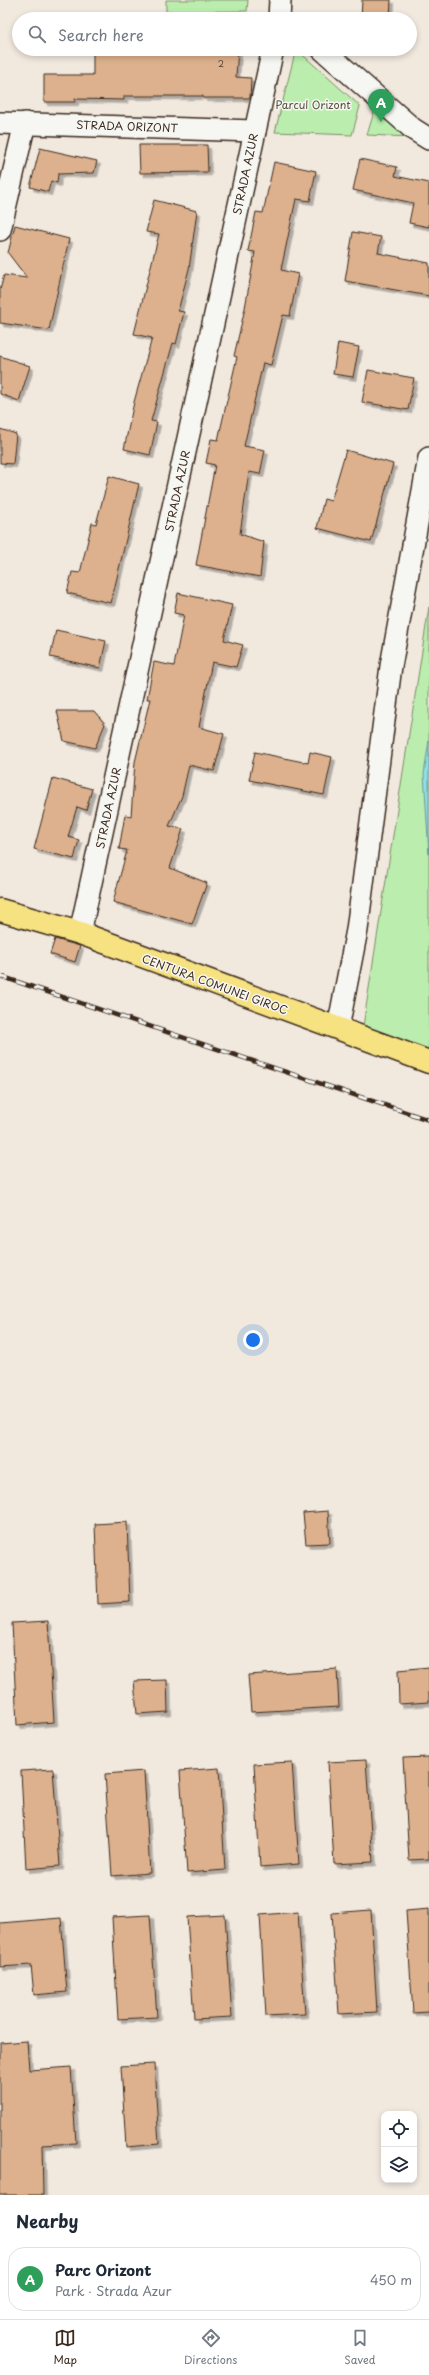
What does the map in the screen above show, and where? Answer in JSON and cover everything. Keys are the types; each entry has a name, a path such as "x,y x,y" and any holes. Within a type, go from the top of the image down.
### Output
{"main road":[{"name":"CENTURA COMUNEI GIROC","path":"0,910 80,933 429,1062"}],"street":[{"name":"STRADA AZUR","path":"80,933 271,56"},
{"path":"330,56 413,129 429,139"},
{"name":"STRADA ORIZONT","path":"0,123 255,131"},
{"path":"0,230 25,124"},
{"path":"338,1028 357,930 391,666 429,458"}],"green space":[{"path":"166,0 248,0 247,11 166,12"},
{"name":"Parcul Orizont","path":"294,56 304,56 360,106 352,135 275,132"},
{"path":"375,109 410,137 367,135"},
{"path":"429,607 429,1061 361,1039"}],"water":[{"path":"429,740 429,855 424,774"}],"building":[{"path":"362,0 391,0 390,12 361,12"},
{"path":"93,56 238,56 236,77 251,78 250,98 203,98 203,96 124,96 124,100 75,99 75,102 44,102 44,75 93,75"},
{"path":"139,145 207,145 208,172 140,173"},
{"path":"40,148 97,161 94,173 58,174 57,183 51,181 48,192 30,187"},
{"path":"360,159 397,167 395,176 429,183 429,227 409,223 413,203 353,190"},
{"path":"274,162 316,171 310,201 296,199 281,270 298,274 290,316 283,315 271,365 263,363 244,446 265,450 260,474 249,472 240,534 264,542 260,577 196,565 215,465 206,463 211,439 218,440 237,357 234,356 245,308 255,252 248,251 256,212 263,213"},
{"path":"154,200 197,211 189,269 178,311 184,312 176,344 173,343 151,421 157,422 150,455 124,449 134,402 152,338 134,334 159,234 146,232"},
{"path":"15,225 69,239 49,330 0,323 0,290 4,275 27,278 8,253"},
{"path":"353,232 381,237 378,253 429,263 429,296 345,281"},
{"path":"338,343 359,347 353,377 333,374"},
{"path":"0,356 30,366 19,401 0,394"},
{"path":"368,370 414,378 408,410 362,402"},
{"path":"0,429 16,434 13,464 0,463"},
{"path":"346,450 393,464 371,542 317,528 324,499 331,501"},
{"path":"109,476 139,484 111,603 67,593 72,572 80,573 92,523 96,524"},
{"path":"178,593 232,605 224,640 243,645 236,667 212,662 199,727 224,734 214,771 189,765 182,796 169,826 183,829 170,868 207,883 192,924 113,902 127,850 119,849 125,815 131,816 135,762 150,699 147,699 154,662 174,666 184,615 174,613"},
{"path":"56,630 106,641 100,668 50,657"},
{"path":"57,711 94,711 105,724 95,748 64,741"},
{"path":"255,752 308,763 310,752 332,757 324,795 249,780"},
{"path":"53,778 92,789 86,810 77,807 68,837 79,840 74,859 34,849"},
{"path":"55,939 80,946 75,962 50,954"},
{"path":"328,1511 330,1543 306,1544 303,1513"},
{"path":"127,1522 130,1602 98,1604 95,1524"},
{"path":"48,1621 54,1722 17,1725 12,1623"},
{"path":"429,1667 429,1702 399,1704 398,1670"},
{"path":"337,1669 339,1707 251,1712 248,1675"},
{"path":"167,1680 168,1712 137,1714 134,1681"},
{"path":"429,1757 429,1859 409,1860 403,1758"},
{"path":"366,1760 373,1862 334,1864 328,1762"},
{"path":"292,1762 299,1864 260,1867 254,1764"},
{"path":"219,1768 225,1870 187,1873 180,1771"},
{"path":"53,1769 60,1866 26,1869 21,1771"},
{"path":"144,1771 150,1873 112,1876 105,1774"},
{"path":"429,1909 429,2012 413,2013 406,1911"},
{"path":"371,1910 377,2012 339,2014 332,1913"},
{"path":"298,1912 305,2014 266,2016 260,1915"},
{"path":"150,1915 157,2017 118,2019 112,1917"},
{"path":"225,1915 232,2017 194,2019 187,1917"},
{"path":"61,1918 67,1992 34,1995 31,1965 0,1967 0,1923"},
{"path":"27,2041 29,2070 71,2067 76,2143 42,2145 43,2195 0,2195 0,2043"},
{"path":"154,2064 159,2144 126,2147 121,2066"}],"railway":[{"path":"0,976 429,1120"}],"place":[{"name":"Parc Orizont","path":"381,122"}]}
